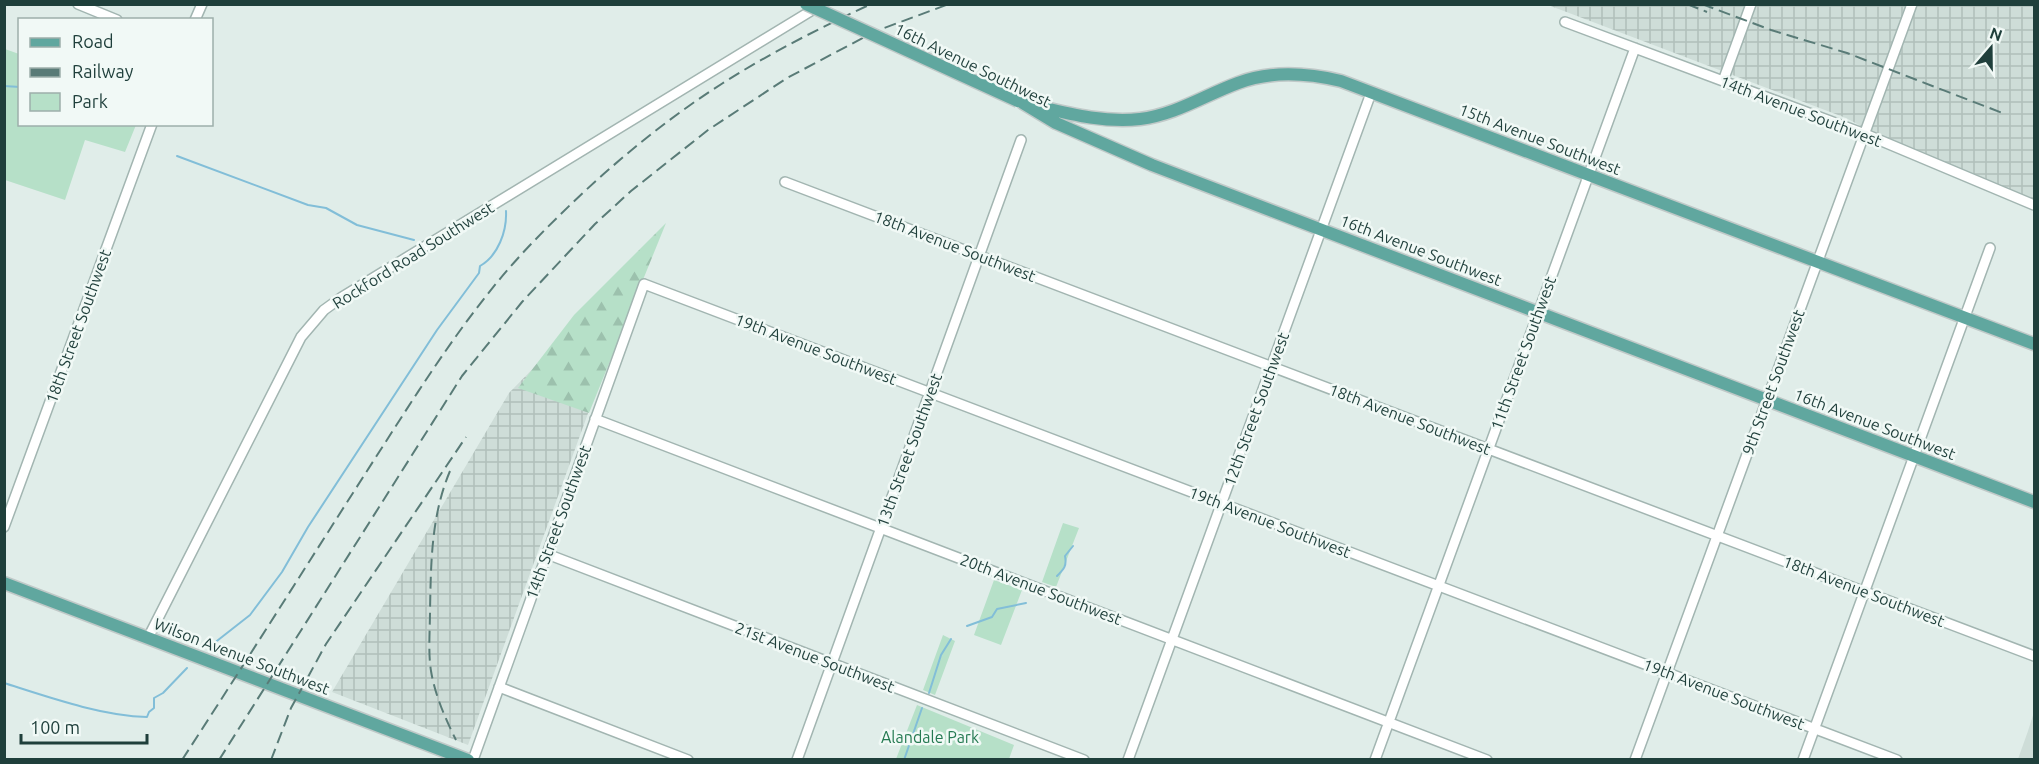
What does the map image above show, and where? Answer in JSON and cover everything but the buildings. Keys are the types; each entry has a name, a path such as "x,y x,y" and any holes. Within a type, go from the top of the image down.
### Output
{"main road":[{"name":"16th Avenue Southwest","path":"806,4 1021,102 1056,123 1104,145 2034,502"},
{"name":"15th Avenue Southwest","path":"1021,102 1105,120 1140,119 1173,112 1239,82 1292,73 1341,81 2034,344"},
{"name":"Wilson Avenue Southwest","path":"4,583 468,759"}],"street":[{"path":"78,4 112,18"},
{"path":"196,18 202,4"},
{"name":"Rockford Road Southwest","path":"148,638 301,337 324,310 821,4"},
{"path":"1723,81 1751,4"},
{"name":"9th Street Southwest","path":"1635,759 1912,4"},
{"name":"14th Avenue Southwest","path":"1565,22 1865,134 2034,205"},
{"name":"11th Street Southwest","path":"1375,759 1635,48"},
{"name":"12th Street Southwest","path":"1128,759 1371,93"},
{"name":"18th Street Southwest","path":"4,527 151,126"},
{"name":"13th Street Southwest","path":"797,759 1021,140"},
{"name":"18th Avenue Southwest","path":"784,182 2034,656"},
{"path":"1803,759 1990,248"},
{"name":"19th Avenue Southwest","path":"644,284 1896,759"},
{"name":"14th Street Southwest","path":"473,759 644,284"},
{"name":"20th Avenue Southwest","path":"595,419 1487,759"},
{"name":"21st Avenue Southwest","path":"547,554 1084,759"},
{"path":"499,687 688,759"}],"shaded area":[{"path":"1548,5 2034,5 2034,200 1872,132 1846,118"},
{"path":"646,253 468,745 332,692 509,393"},
{"path":"2034,712 2034,759 2018,759 2028,731"}],"green space":[{"path":"5,49 18,54 18,126 136,126 125,152 85,140 65,200 5,180"},
{"path":"666,223 589,413 518,388 574,315"},
{"path":"1063,523 1079,528 1056,587 1042,582"},
{"path":"994,580 1022,590 1001,645 974,635"},
{"path":"943,635 955,641 935,695 923,690"},
{"name":"Alandale Park","path":"917,705 1014,745 1009,759 896,759"}],"waterway":[{"path":"4,86 18,87"},
{"path":"177,156 308,205 326,208 357,225 414,240"},
{"path":"213,644 250,615 282,572 308,527 437,330 479,273 480,266 492,256 503,235 506,211"},
{"path":"1057,576 1064,567 1065,556 1073,546"},
{"path":"967,626 992,617 997,609 1026,603"},
{"path":"929,693 941,655 951,639"},
{"path":"4,683 94,709 147,717 154,708 154,698 163,693 187,668"},
{"path":"904,760 922,708"}],"railway":[{"path":"182,760 430,374 489,292 511,266 601,177 672,118 759,61 871,4"},
{"path":"219,760 462,376 522,302 595,224 631,191 708,130 787,78 876,31 949,4"},
{"path":"1687,4 1707,12"},
{"path":"1702,4 1771,30 1847,53 2005,114"},
{"path":"271,760 291,708 326,644 466,437"},
{"path":"450,471 439,505 433,540 429,649 435,689 456,740"}]}
